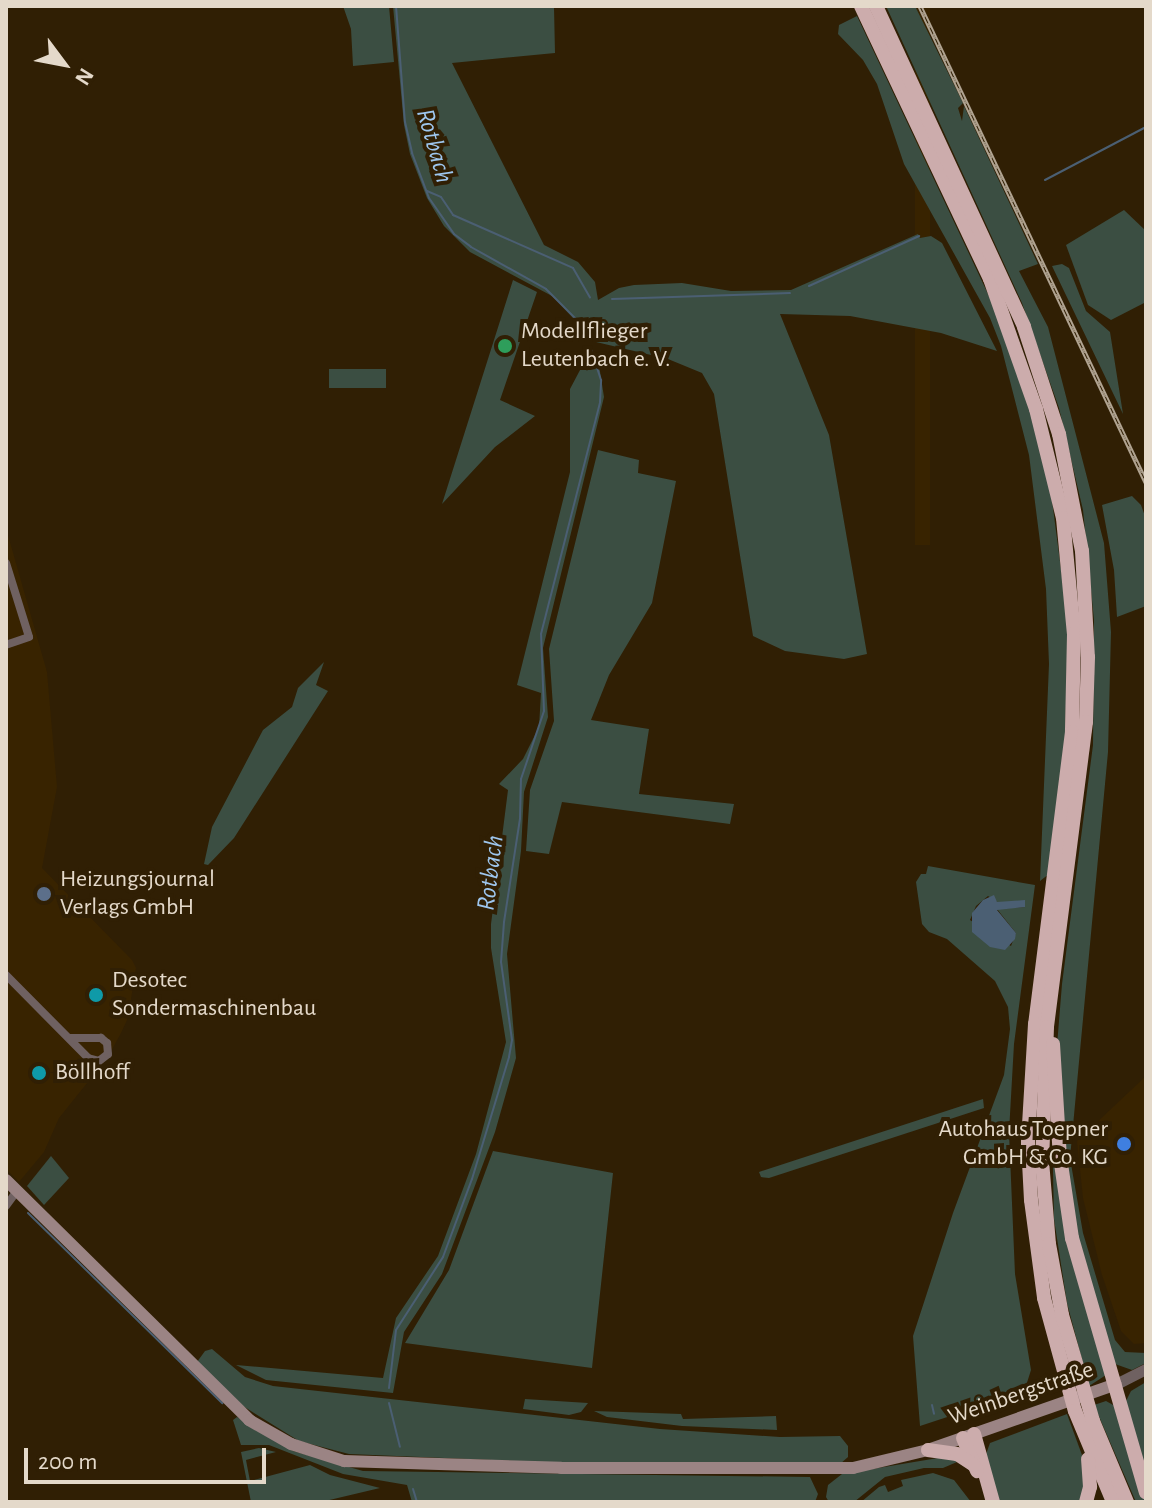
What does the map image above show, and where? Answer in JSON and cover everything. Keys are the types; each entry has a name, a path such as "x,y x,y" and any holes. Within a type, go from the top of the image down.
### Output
{"highway":[{"path":"861,6 990,279 1036,409 1063,518 1073,604 1074,704 1066,794 1035,1024 1028,1143 1044,1298 1085,1439 1113,1502"},
{"path":"876,6 1024,327 1059,434 1082,551 1087,630 1086,722 1047,1027 1042,1161 1055,1282 1076,1370 1127,1502"},
{"path":"1047,1027 1053,1045 1062,1184 1072,1238 1111,1386 1146,1492"},
{"path":"968,1436 974,1465 992,1499"},
{"path":"968,1436 992,1499"},
{"path":"1085,1439 1090,1476 1086,1502"},
{"path":"928,1450 957,1454 974,1465"}],"main road":[{"name":"Weinbergstraße","path":"6,1180 249,1420 291,1444 344,1461 561,1468 824,1470 909,1456 1111,1386"}],"street":[{"path":"6,563 29,637 6,645"},
{"path":"6,975 91,1060 99,1061 108,1054 108,1046 101,1038 70,1038"},
{"path":"6,1206 17,1191"},
{"name":"Weinbergstraße","path":"1111,1386 1146,1369"}],"shaded area":[{"path":"915,6 930,6 930,545 915,545"},
{"path":"6,528 47,672 57,787 42,868 132,960 136,968 128,1018 108,1057 59,1118 44,1152 19,1182 6,1169"},
{"path":"1146,1076 1146,1343 1134,1344 1121,1331 1102,1275 1083,1198 1077,1141"}],"green space":[{"path":"343,6 389,6 394,62 353,66 351,29"},
{"path":"393,6 554,7 555,53 452,63 544,245 578,262 595,282 598,300 619,288 634,285 682,283 731,291 791,290 918,234 920,238 931,236 942,243 997,351 941,333 850,316 780,314 829,435 867,654 844,659 785,651 753,636 714,394 702,373 668,359 596,342 552,296 470,252 444,226 427,198 410,154 404,125"},
{"path":"886,6 915,6 963,103 958,108 962,121 964,106 1038,264 1019,271 1048,327 1104,543 1111,632 1108,752 1070,1158 1083,1233 1115,1340 1125,1352 1146,1353 1146,1363 1132,1370 1115,1364 1074,1237 1056,1058 1062,984 1093,745 1094,620 1083,510 1059,408 1022,303"},
{"path":"857,16 996,311 1025,390 1050,485 1068,623 1065,746 1049,874 1040,881 1049,664 1046,589 1029,455 1001,346 990,318 904,164 877,84 863,60 838,34 839,25"},
{"path":"1124,210 1146,231 1146,302 1111,320 1088,305 1066,245"},
{"path":"1062,264 1069,268 1086,311 1110,332 1123,414 1052,266"},
{"name":"Modellflieger Leutenbach e. V.","path":"513,280 537,292 500,400 535,416 495,447 442,504"},
{"path":"589,353 595,353 598,359 604,397 543,648 548,717 524,792 521,851 507,954 516,1058 495,1132 442,1274 404,1332 393,1393 266,1380 236,1365 383,1378 396,1318 438,1256 476,1154 506,1042 491,948 491,924 508,790 499,784 523,759 539,727 541,693 517,685 570,472 570,389"},
{"path":"329,369 386,369 386,388 329,388"},
{"path":"598,450 639,460 638,473 676,481 652,603 609,675 591,720 649,729 639,794 734,804 730,824 562,802 549,854 526,851 530,790 554,721 549,649"},
{"path":"1132,496 1141,505 1146,519 1146,606 1117,617 1114,570 1102,505"},
{"path":"324,662 316,685 328,691 234,838 208,865 204,864 212,827 263,730 292,707 298,688"},
{"path":"928,866 1035,885 1014,1044 1009,1132 1015,1274 1031,1370 1025,1389 1017,1394 920,1426 913,1336 953,1213 1004,1075 1010,1029 1008,1007 995,981 947,939 929,932 922,924 916,882 921,874 926,874","holes":["988,896 997,902 1025,907 997,909 1016,933 1011,946 970,920 976,906"]},
{"path":"1051,1079 1052,1101 1106,1375 1089,1386 1067,1303 1054,1219"},
{"path":"983,1099 984,1108 769,1178 761,1177 759,1172"},
{"path":"493,1151 613,1173 592,1368 405,1343 449,1270"},
{"path":"51,1156 69,1178 44,1205 27,1186"},
{"path":"212,1349 245,1377 273,1386 660,1429 780,1437 840,1436 848,1446 848,1457 840,1464 541,1462 349,1454 299,1441 243,1406 197,1362 205,1351"},
{"path":"1146,1382 1146,1483 1125,1403 1131,1391"},
{"path":"525,1399 588,1403 581,1412 569,1415 523,1409"},
{"path":"1106,1401 1115,1406 1145,1502 1136,1502 1094,1405"},
{"path":"594,1411 681,1414 683,1419 776,1416 777,1430 682,1426 607,1417"},
{"path":"1067,1414 1086,1466 1083,1502 999,1502 985,1457 990,1443"},
{"path":"237,1417 293,1451 363,1471 810,1477 818,1494 815,1502 412,1502 407,1485 343,1474 269,1445 241,1445 233,1420"},
{"path":"259,1448 276,1452 246,1460 250,1481 310,1465 330,1475 380,1488 321,1502 251,1502 241,1452"},
{"path":"950,1456 957,1462 943,1468 924,1468 885,1477 854,1502 829,1502 826,1497 828,1485 842,1474"},
{"path":"933,1473 954,1480 971,1502 861,1502 879,1487 885,1485 888,1492 903,1486 901,1480"}],"water":[{"path":"994,895 997,902 1025,900 1025,907 997,910 1016,933 1015,939 1005,950 990,947 972,932 972,913 983,900"}],"waterway":[{"name":"Rotbach","path":"396,6 405,122 412,153 429,198 454,234 471,247 546,289 577,320"},
{"path":"1045,180 1146,127"},
{"path":"427,191 441,197 453,215 573,268 590,297"},
{"path":"809,286 919,236"},
{"path":"612,299 790,293"},
{"name":"Rotbach","path":"389,1388 396,1330 443,1257 472,1179 509,1057 512,1040 501,962 504,922 520,819 521,779 544,711 541,634 600,402 601,380 591,349"},
{"path":"28,1213 222,1403"},
{"path":"389,1403 400,1447"},
{"path":"932,1405 934,1414"},
{"path":"413,1489 417,1502"}],"railway":[{"path":"920,6 1146,482"}],"place":[{"name":"Modellflieger Leutenbach e. V.","path":"505,346"},
{"name":"Heizungsjournal Verlags GmbH","path":"44,894"},
{"name":"Desotec Sondermaschinenbau","path":"96,995"},
{"name":"Böllhoff","path":"39,1073"},
{"name":"Autohaus Toepner GmbH & Co. KG","path":"1124,1144"}]}
